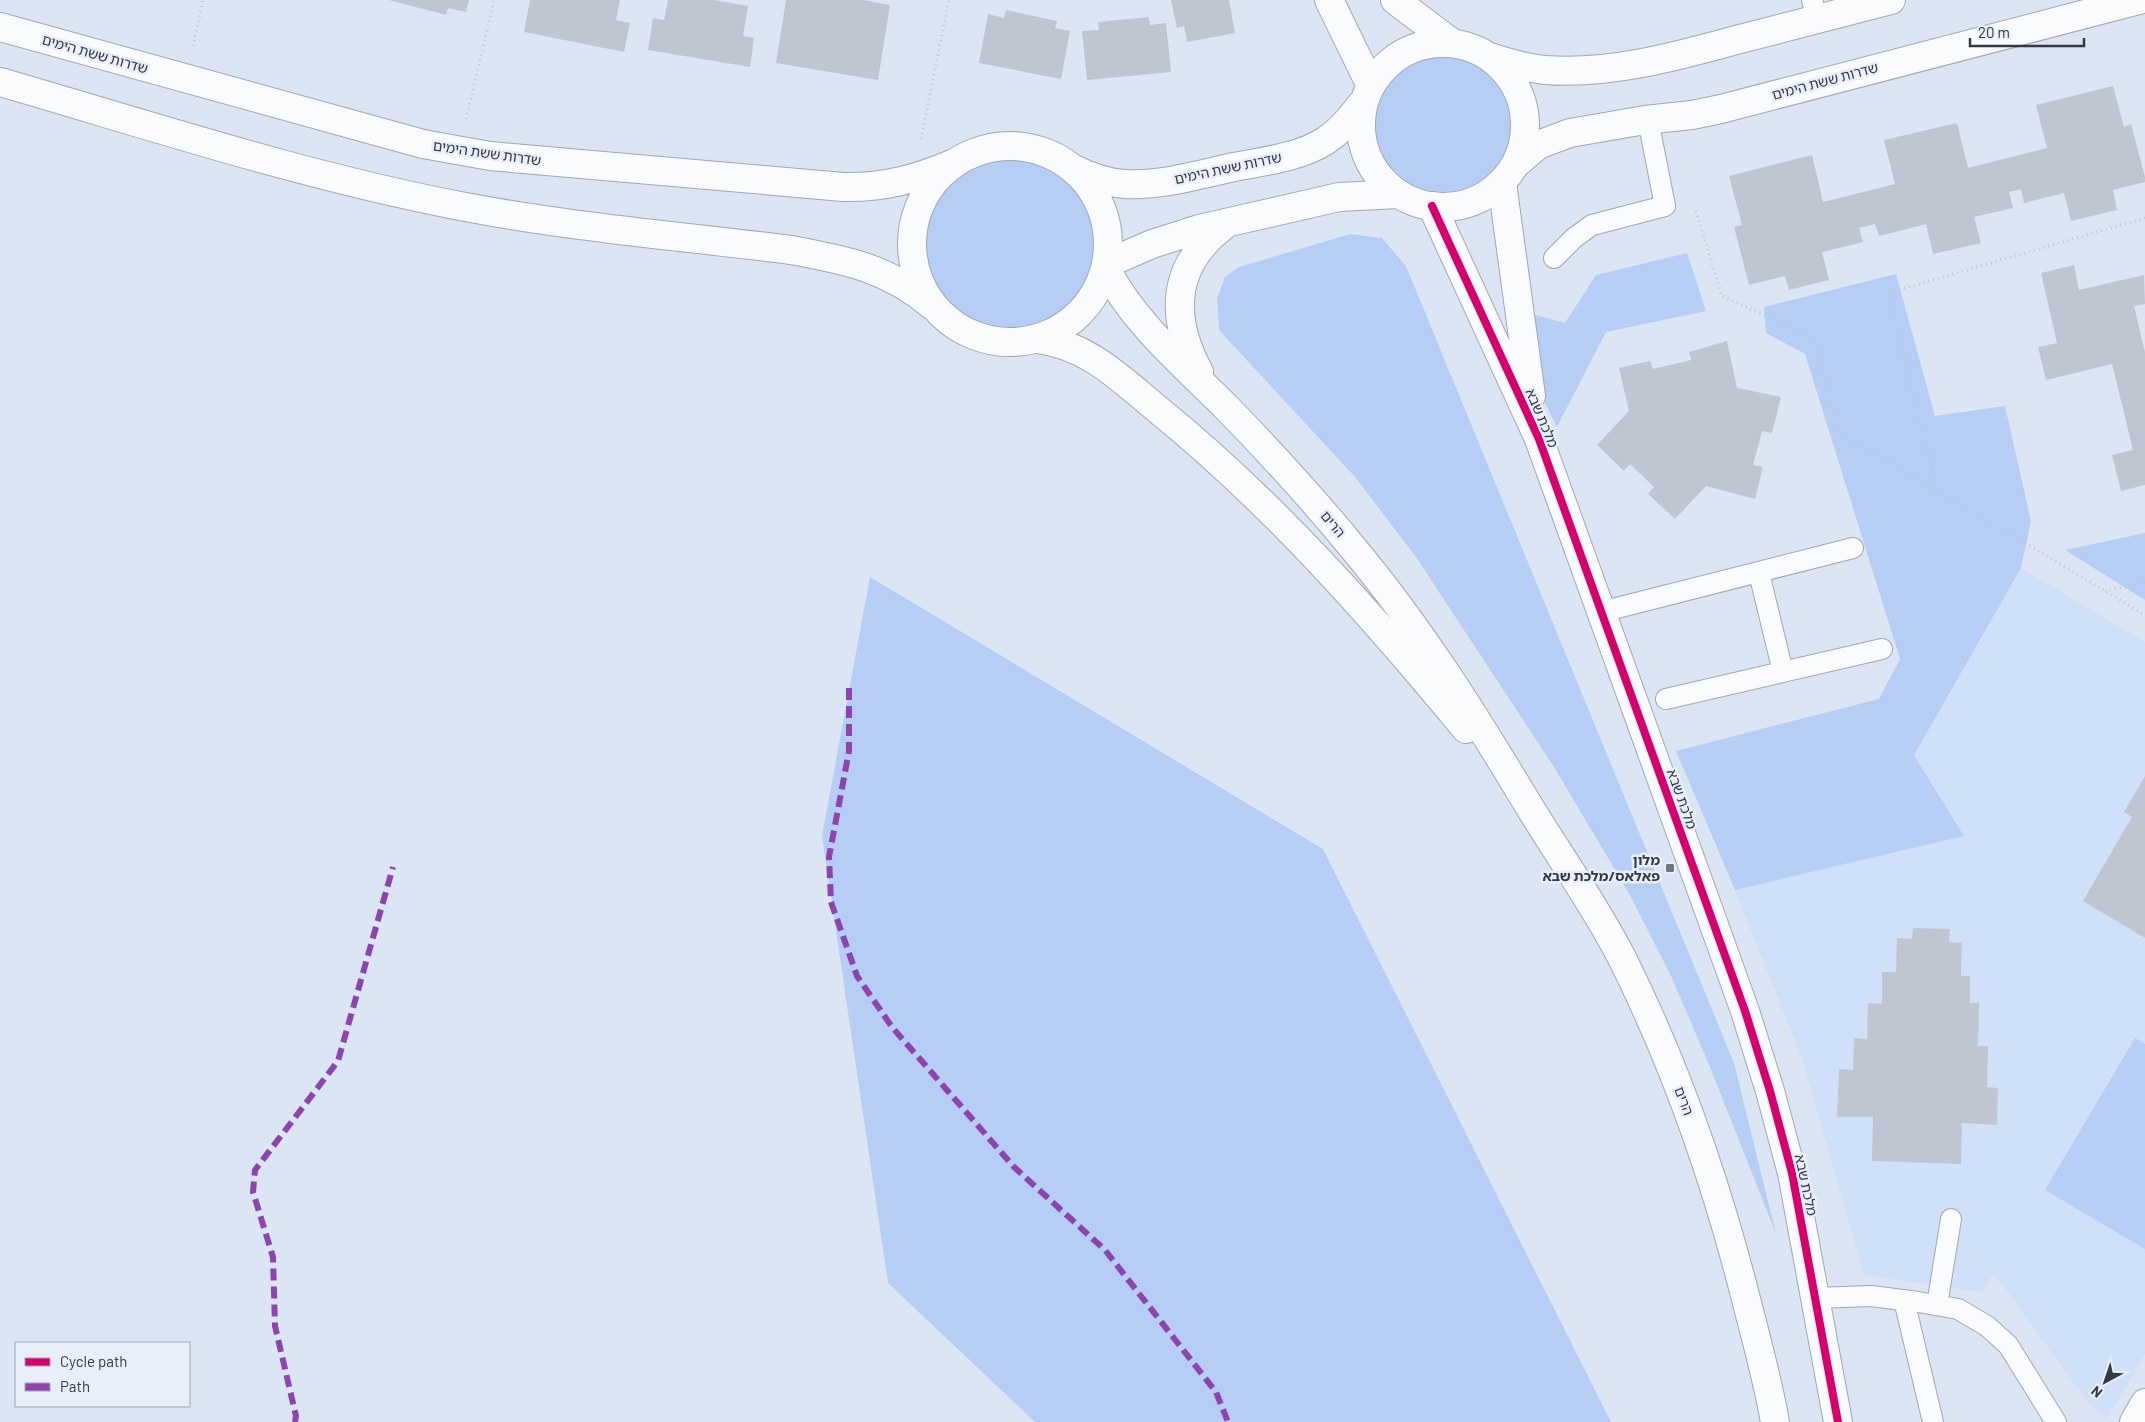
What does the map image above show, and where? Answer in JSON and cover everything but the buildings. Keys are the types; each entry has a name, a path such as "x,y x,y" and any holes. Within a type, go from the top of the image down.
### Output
{"main road":[{"path":"1329,0 1368,93"},
{"path":"1395,0 1452,43"},
{"path":"1489,57 1508,74 1522,102 1525,134 1509,174 1481,199 1450,207 1414,202 1391,188 1370,163 1364,148 1361,124 1368,93 1380,72 1392,60 1406,52 1428,44 1452,43 1467,46 1489,57 1520,66 1546,70 1599,68 1652,60 1706,48 1815,10 1891,0"},
{"name":"שדרות ששת הימים","path":"1509,174 1538,145 1570,133 1692,115 2141,0"},
{"path":"2141,0 2145,12"},
{"name":"שדרות ששת הימים","path":"0,27 404,140 459,152 843,187 886,186 913,179 954,163"},
{"path":"0,82 341,180 420,198 545,220 781,249 830,257 866,267 891,277 914,290 947,320 963,331 981,339 1000,342 1038,339 1055,332 1072,322 1086,308 1097,292 1106,266 1108,236 1098,200 1087,183 1073,169 1057,158 1039,150 1020,146 982,149 954,163 934,181 923,197 916,215 912,234 915,271 922,289 933,306"},
{"name":"שדרות ששת הימים","path":"1073,169 1105,181 1140,184 1186,177 1291,155 1314,148 1334,136 1368,93"},
{"name":"מלכת שבא","path":"1509,174 1526,376 1539,440"},
{"path":"1106,266 1152,244 1182,234 1339,197 1400,194"},
{"name":"מלכת שבא","path":"1432,206 1539,440 1746,1011 1792,1173 1838,1422"},
{"path":"1208,389 1186,346 1179,305 1182,284 1190,263 1204,243 1228,223"},
{"name":"הרים","path":"1106,266 1125,301 1146,327 1282,465 1378,578 1460,693 1529,806 1578,881 1620,955 1656,1030 1683,1096 1712,1178 1735,1254 1775,1422"},
{"name":"הרים","path":"1038,339 1068,346 1104,366 1179,426 1236,477 1340,584 1437,694 1529,806"},
{"path":"2134,1422 2145,1402"}],"lane":[{"path":"1554,258 1574,238 1592,225 1665,206 1648,120"},
{"path":"1601,612 1853,548"},
{"path":"1759,573 1783,672"},
{"path":"1666,699 1882,649"},
{"path":"1937,1305 1951,1219"},
{"path":"1815,1298 1870,1296 1958,1309 1988,1326 2008,1345 2056,1422"},
{"path":"1904,1300 1933,1422"}],"path":[{"path":"186,80 204,0"},
{"path":"459,152 494,0"},
{"path":"913,179 949,0"},
{"path":"1693,202 1722,296 1814,337 1838,431 2145,615"},
{"path":"1937,490 1888,293 2145,218"},
{"path":"2104,591 2145,582"}],"shaded area":[{"path":"1443,54 1470,60 1482,66 1493,75 1502,86 1508,98 1514,125 1508,152 1502,164 1493,175 1482,184 1470,190 1443,196 1416,190 1404,184 1393,175 1384,164 1378,152 1372,125 1378,98 1384,86 1393,75 1404,66 1416,60"},
{"path":"1010,156 1044,163 1066,176 1078,188 1091,210 1098,244 1091,278 1078,300 1066,312 1044,325 1010,332 976,325 954,312 942,300 929,278 922,244 929,210 942,188 954,176 976,163"},
{"path":"1350,234 1382,238 1406,266 1734,1063 1776,1234 1710,1067 1671,976 1630,895 1554,767 1416,557 1355,477 1219,330 1217,299 1225,277 1239,267"},
{"path":"1687,253 1706,311 1606,332 1557,427 1538,389 1535,315 1565,323 1596,275"},
{"path":"1896,274 1935,416 2005,406 2031,521 2021,568 1914,755 1964,836 1735,890 1676,751 1879,699 1900,659 1805,354 1766,333 1764,307"},
{"path":"2145,533 2145,600 2065,550"},
{"path":"2021,568 2145,642 2145,1354 2107,1419 2087,1401 1994,1273 1982,1292 1864,1275 1803,1061 1735,890 1964,836 1914,755"},
{"path":"870,577 1323,849 1611,1422 1035,1422 888,1283 822,836"},
{"path":"2135,1038 2145,1044 2145,1249 2045,1190"}],"marked path":[{"path":"849,688 849,751 829,857 831,902 857,976 892,1027 1014,1167 1105,1250 1216,1392 1228,1422"},
{"path":"295,1422 296,1416 275,1326 273,1257 253,1192 255,1170 338,1061 393,867"}],"cycle path":[{"path":"1432,206 1539,439 1745,1011 1770,1091 1792,1173 1838,1422"}],"place":[{"name":"מלון פאלאס/מלכת שבא","path":"1670,868"}]}
